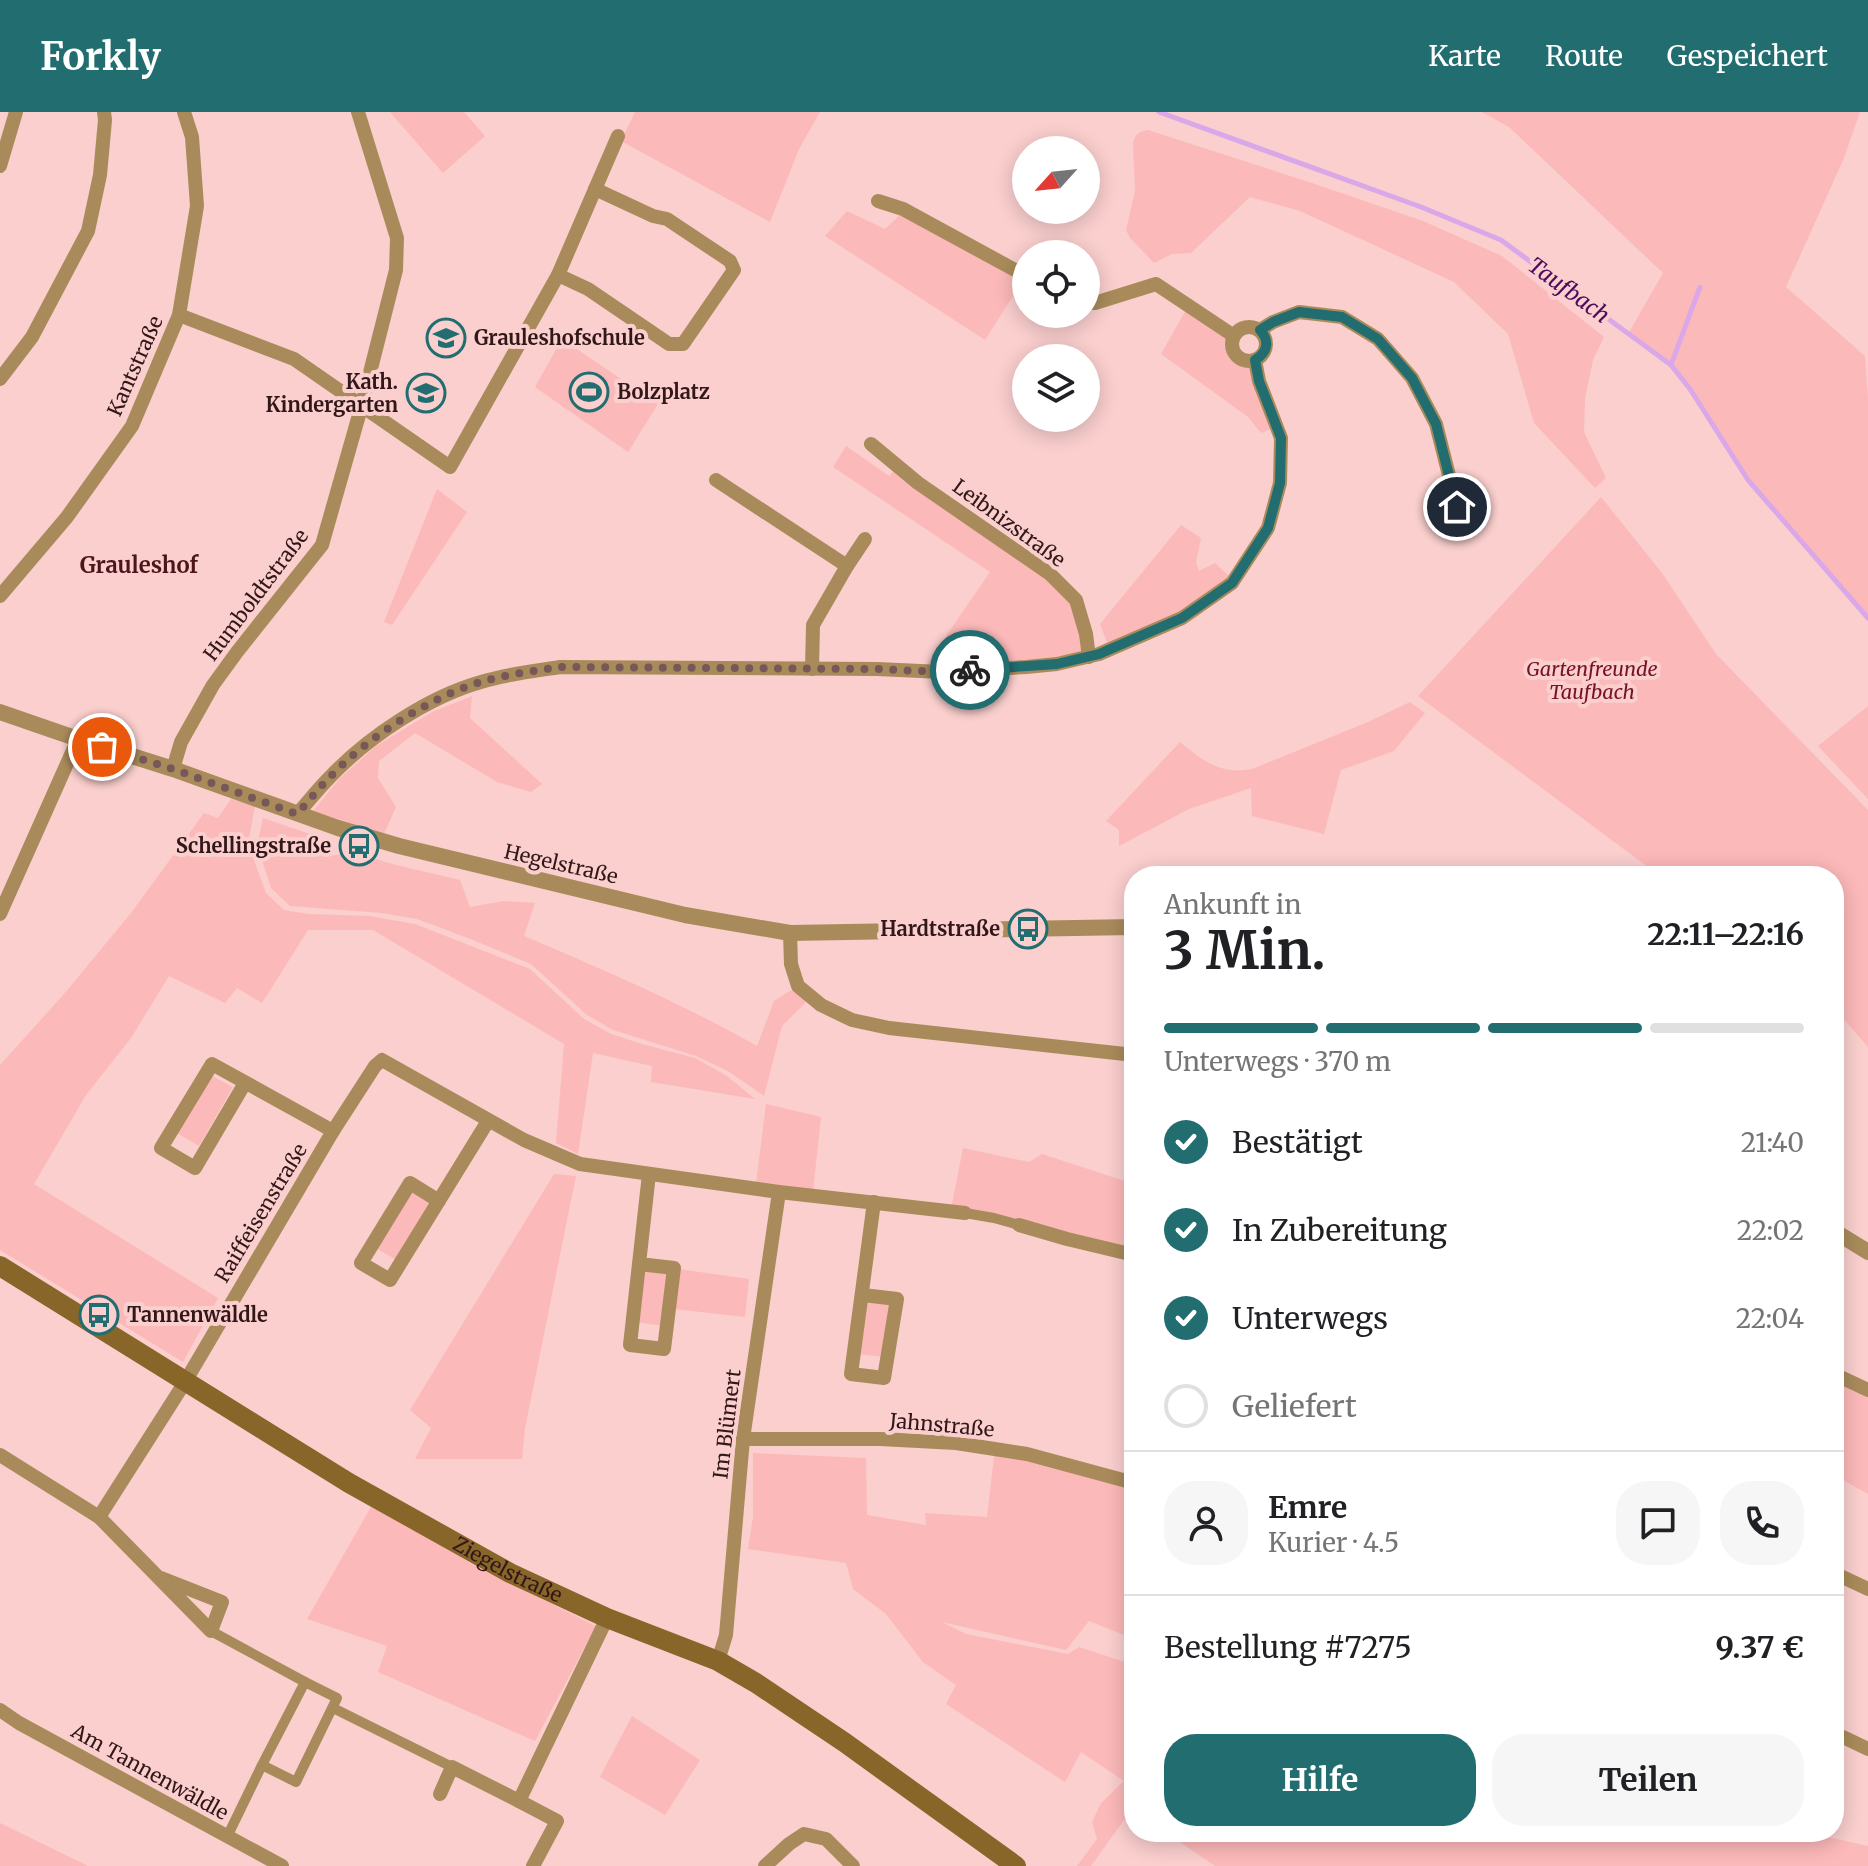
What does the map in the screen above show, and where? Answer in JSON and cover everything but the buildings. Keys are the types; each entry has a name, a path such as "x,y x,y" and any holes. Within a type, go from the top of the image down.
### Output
{"main road":[{"name":"Ziegelstraße","path":"0,1266 349,1483 510,1573 607,1618 718,1661 756,1683 844,1742 1016,1866"}],"street":[{"path":"0,166 16,112"},
{"path":"0,379 32,337 88,231 100,175 104,112"},
{"name":"Kantstraße","path":"0,596 67,517 132,426 179,315 197,206 192,137 184,112"},
{"name":"Humboldtstraße","path":"173,769 181,742 213,685 322,545 361,408 396,270 397,238 358,112"},
{"path":"179,315 294,359 450,467 558,275 618,136"},
{"path":"558,275 588,289 669,344 683,344 734,270 730,261 667,219 653,216 595,189"},
{"path":"878,201 903,209 1012,268"},
{"path":"1100,301 1156,284 1234,336"},
{"path":"1260,330 1299,312 1342,317 1378,339 1412,378 1436,424 1457,507"},
{"path":"1248,327 1260,330 1266,340 1261,357 1244,360 1238,357 1233,347 1238,331 1248,327"},
{"path":"297,814 331,775 372,740 427,704 479,682 560,667 942,672 1026,667 1089,657 1182,618 1232,583 1268,528 1280,483 1281,438 1259,381 1255,360"},
{"name":"Leibnizstraße","path":"871,444 918,483 1050,574 1076,600 1089,657"},
{"path":"716,480 847,566"},
{"path":"812,669 813,625 865,539"},
{"name":"Hegelstraße","path":"0,712 399,846 685,915 790,933 1124,927"},
{"path":"0,914 78,739"},
{"path":"790,933 791,964 798,986 821,1005 852,1020 889,1028 1124,1054"},
{"name":"Raiffeisenstraße","path":"185,1382 333,1131 375,1066 382,1060 488,1121"},
{"path":"245,1083 195,1168 161,1148 212,1064 333,1131"},
{"path":"439,1201 410,1183 361,1263 390,1280 439,1201 488,1121 580,1164 779,1192 965,1213 1124,1253"},
{"path":"639,1264 674,1268 664,1349 630,1345 639,1264 649,1174"},
{"name":"Im Blümert","path":"718,1661 726,1635 743,1439 779,1192"},
{"path":"863,1295 897,1299 884,1378 851,1374 874,1202"},
{"path":"1844,1237 1868,1252"},
{"path":"1844,1379 1868,1390"},
{"path":"99,1517 185,1382"},
{"name":"Jahnstraße","path":"743,1439 880,1439 956,1443 1027,1454 1124,1480"},
{"path":"0,1455 99,1517 211,1631 337,1698 296,1782 262,1765"},
{"path":"161,1578 222,1602 211,1631"},
{"path":"1844,1578 1868,1589"},
{"path":"519,1801 607,1618"},
{"path":"227,1837 305,1682"},
{"path":"333,1708 557,1821 533,1866"},
{"name":"Am Tannenwäldle","path":"0,1710 282,1866"},
{"path":"1844,1737 1868,1749"},
{"path":"440,1794 452,1767"},
{"path":"765,1866 804,1834 826,1839 853,1866"}],"green space":[{"path":"390,112 464,112 485,136 443,173"},
{"path":"635,112 820,112 799,149 770,222 621,141"},
{"path":"1482,112 1860,112 1844,158 1786,287 1865,356 1868,398 1868,622 1748,480 1690,389 1671,365 1628,334 1663,273 1509,127"},
{"path":"1148,130 1423,221 1502,256 1604,337 1593,360 1585,399 1584,432 1606,478 1595,488 1534,423 1508,334 1454,282 1300,211 1250,197 1191,253 1172,254 1154,263 1126,230 1135,191 1133,142 1138,133"},
{"path":"847,211 885,229 902,213 1012,274 1012,297 985,340 825,236"},
{"path":"1187,308 1229,337 1228,349 1238,362 1252,364 1273,428 1261,433 1248,417 1161,354"},
{"path":"562,339 658,404 628,452 535,387"},
{"path":"846,446 889,476 898,466 1076,600 1089,657 922,671 990,572 833,467"},
{"path":"437,489 467,512 392,625 384,622"},
{"name":"Gartenfreunde Taufbach","path":"1601,497 1662,573 1716,654 1868,810 1868,1047 1844,1019 1844,866 1647,866 1418,696"},
{"path":"1181,525 1201,538 1196,563 1199,571 1215,563 1230,577 1183,613 1108,645 1100,624"},
{"path":"472,696 470,718 542,784 531,792 497,782 415,733 379,761 378,778 396,807 384,834 313,811 340,778 376,746 432,712"},
{"path":"1410,702 1425,713 1394,751 1341,770 1324,834 1252,816 1251,788 1189,809 1119,846 1119,830 1106,821 1180,742 1213,765 1231,770 1252,769"},
{"path":"1868,706 1868,799 1818,746"},
{"path":"231,799 255,806 248,844 266,893 284,910 369,916 415,924 530,969 584,1019 611,1034 695,1058 727,1076 755,1099 651,1082 652,1066 593,1053 578,1154 556,1143 564,1044 373,930 308,930 262,1003 237,988 225,1003 169,976 131,1038 86,1095 34,1184 218,1298 183,1362 0,1250 0,1065 131,913 204,813 218,818"},
{"path":"263,818 313,835 325,857 352,852 460,880 470,907 504,901 535,903 524,936 671,1001 757,1046 774,1001 796,987 807,1001 782,1026 764,1096 728,1071 696,1056 613,1030 587,1015 531,964 468,938 417,919 290,906 271,888 257,845"},
{"path":"212,1076 233,1087 199,1146 177,1133"},
{"path":"766,1104 821,1117 813,1191 756,1183"},
{"path":"963,1148 1029,1162 1042,1154 1124,1181 1124,1247 951,1209"},
{"path":"554,1174 576,1176 525,1428 522,1459 415,1459 431,1428 410,1410"},
{"path":"410,1191 430,1203 396,1260 376,1248"},
{"path":"641,1268 671,1271 664,1326 635,1322"},
{"path":"678,1269 749,1279 745,1317 674,1309"},
{"path":"865,1299 893,1302 884,1357 857,1354"},
{"path":"1844,1383 1868,1394 1868,1494 1844,1481"},
{"path":"995,1448 1124,1480 1124,1635 1089,1621 1066,1650 942,1622 966,1634 1068,1654 1079,1647 1124,1662 1124,1781 1081,1752 1065,1782 946,1704 956,1685 923,1662 886,1614 853,1589 846,1563 748,1549 753,1517 753,1453 866,1458 867,1515 926,1525 925,1513 987,1517"},
{"path":"372,1505 472,1564 596,1626 535,1741 378,1672 387,1646 307,1619"},
{"path":"632,1716 700,1760 665,1815 600,1777"},
{"path":"1124,1781 1124,1820 1091,1866 1077,1866 1097,1839 1092,1822 1101,1803"},
{"path":"0,1823 88,1866 0,1866"},
{"path":"1844,1841 1868,1846 1868,1866 1215,1866 1180,1842"}],"waterway":[{"name":"Taufbach","path":"1159,112 1421,207 1501,240 1671,365 1690,389 1748,480 1868,618"},
{"path":"1671,365 1700,287"}],"way so far":[{"path":"102,747 297,814 331,775 372,740 427,704 479,682 560,667 970,670"}],"place":[{"name":"Grauleshofschule","path":"446,338"},
{"name":"Bolzplatz","path":"589,392"},
{"name":"Kath. Kindergarten","path":"426,393"},
{"name":"Schellingstraße","path":"359,846"},
{"name":"Hardtstraße","path":"1028,929"},
{"name":"Tannenwäldle","path":"99,1315"}],"district":[{"name":"Grauleshof","path":"139,565"}],"route":[{"path":"970,670 1057,664 1099,654 1182,618 1232,583 1268,528 1280,483 1281,438 1259,381 1255,360 1261,357 1266,346 1260,330 1299,312 1342,317 1378,339 1412,378 1436,424 1457,507"}]}
